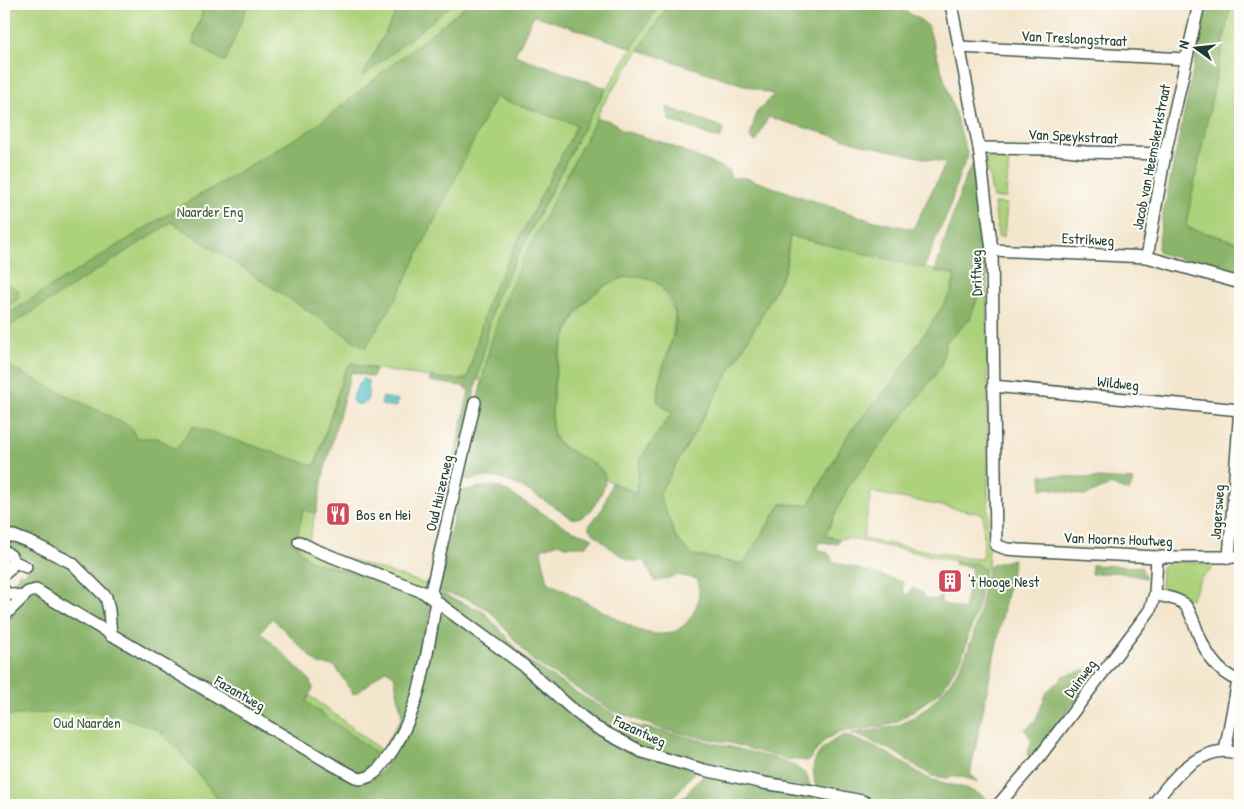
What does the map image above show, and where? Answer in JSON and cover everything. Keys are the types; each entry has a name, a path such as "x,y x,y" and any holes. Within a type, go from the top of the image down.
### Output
{"street":[{"name":"Driftweg","path":"951,4 979,148 992,250 996,546"},
{"name":"Jacob van Heemskerkstraat","path":"1147,257 1165,154 1199,4"},
{"name":"Van Treslongstraat","path":"960,47 1186,59"},
{"name":"Van Speykstraat","path":"979,148 1057,149 1085,152 1165,154"},
{"name":"Estrikweg","path":"992,250 1147,257 1240,283"},
{"name":"Wildweg","path":"993,386 1240,409"},
{"name":"Oud Huizerweg","path":"434,596 475,402"},
{"name":"Jagersweg","path":"1234,557 1240,409"},
{"path":"4,536 14,536 72,563 106,597 111,636"},
{"path":"299,542 434,596"},
{"name":"Van Hoorns Houtweg","path":"996,546 1019,550 1157,557 1234,557"},
{"path":"4,551 12,556 13,561 10,569 4,574"},
{"name":"Duinweg","path":"1001,805 1150,610 1155,594 1157,557"},
{"path":"13,561 26,567"},
{"name":"Fazantweg","path":"23,597 28,592 36,590 111,636 360,779 376,773 380,769 398,742 410,715 423,675 434,596"},
{"path":"4,616 23,597 8,592"},
{"path":"1155,594 1183,603 1188,609 1202,645 1210,658 1227,675 1239,681 1225,751"},
{"name":"Fazantweg","path":"434,596 522,665 596,727 642,752 704,770 862,801 871,805"},
{"path":"1153,805 1173,780 1189,765 1206,756 1225,751 1240,754"}],"green space":[{"name":"Naarder Eng","path":"4,4 669,4 602,106 596,119 460,481 482,381 447,379 351,363 344,373 315,466 322,482 309,541 336,555 426,584 435,593 273,575 235,638 385,753 368,774 54,558 4,540","holes":["536,7 632,48 585,124 495,93"]},
{"path":"201,4 248,4 226,60 223,61 194,43 195,33 202,14"},
{"path":"400,4 453,4 362,77"},
{"path":"468,4 660,4 632,48 534,15 515,55 606,88 495,300 457,470 454,459 469,391 462,386 429,381 431,377 467,379 489,298 577,125 495,97 396,299 365,348 172,222 4,330 4,316 176,209 315,127"},
{"path":"669,4 890,4 918,18 928,26 968,156 959,175 948,213 924,268 790,236 785,270 761,317 659,494 676,538 693,555 743,564 781,504 809,505 849,433 896,378 951,293 955,275 935,271 965,178 974,162 976,163 987,248 987,280 979,293 970,319 946,342 941,367 847,489 825,536 839,539 838,544 819,542 818,549 828,553 834,562 903,582 903,590 907,596 913,588 922,593 925,598 936,600 941,596 941,603 964,610 972,567 954,564 955,561 975,563 985,570 976,613 962,657 941,691 900,720 885,726 839,732 826,739 808,761 785,759 730,743 664,730 611,710 533,661 488,609 468,599 438,591 459,491 490,486 501,488 569,529 593,538 586,546 566,546 559,543 543,548 541,552 548,582 638,630 651,633 673,632 686,623 695,610 699,594 697,579 677,575 655,582 645,561 630,561 610,548 589,529 589,526 603,508 612,483 636,493 640,459 672,413 657,401 661,375 676,319 667,294 657,283 644,277 630,277 615,281 601,288 577,312 563,341 555,374 552,425 554,436 561,445 594,464 604,474 605,484 603,490 589,512 580,517 571,518 520,486 497,478 484,477 460,481 490,345 503,304 520,265 596,119 615,123 621,130 667,144 728,170 731,178 746,178 870,220 913,229 946,163 862,144 768,117 756,142 750,138 756,113 774,95 639,50"},
{"path":"1207,4 1231,4 1186,225 1189,228 1240,243 1240,274 1159,253 1158,248 1162,219"},
{"path":"1231,4 1240,4 1240,243 1189,228 1186,226 1185,221"},
{"path":"667,107 724,128 720,139 669,120"},
{"path":"985,157 1009,158 1006,198 993,198"},
{"path":"994,203 1007,204 1004,237 998,237"},
{"path":"790,236 955,275 952,293 896,378 849,433 809,505 781,504 744,564 693,555 676,538 659,494 761,317 785,270"},
{"path":"636,275 649,278 662,287 675,314 673,335 661,374 657,401 672,413 640,459 636,493 605,479 605,477 560,445 554,434 552,416 555,377 559,357 565,338 574,320 584,304 598,291 615,281"},
{"path":"987,280 988,569 954,564 955,561 847,538 840,539 825,536 847,489 941,367 946,342 970,319 979,293","holes":["871,492 983,514 984,548 981,559 966,558 863,539"]},
{"path":"4,281 19,291 18,299 4,308"},
{"path":"4,363 130,426 136,438 158,438 176,449 193,426 315,466 344,373 351,363 375,369 373,377 351,372 324,472 316,513 303,510 297,537 299,550 311,561 379,580 432,603 423,663 400,733 382,757 386,744 402,717 394,675 386,670 353,694 335,666 318,664 272,618 261,632 308,678 313,688 306,702 375,752 365,767 375,778 397,752 437,619 446,612 450,613 590,725 695,771 667,805 221,805 216,796 175,746 158,730 120,716 79,711 4,716 4,594 12,602 22,593 12,585 20,572 24,575 34,561 16,556 11,548 4,547"},
{"path":"1041,475 1134,480 1129,491 1110,485 1085,496 1049,488 1042,489"},
{"path":"1014,559 970,774 979,782 959,776 946,778 932,776 891,750 852,733 883,729 901,724 915,717 939,696 958,670 971,641 987,573 991,565"},
{"path":"1170,561 1212,564 1211,570 1201,578 1191,599 1161,589 1162,567"},
{"path":"1092,565 1141,567 1146,578 1117,572 1091,574"},
{"path":"442,594 484,612 528,661 575,692 619,717 609,729 595,721 444,601 439,596"},
{"name":"Oud Naarden","path":"4,618 342,805 4,805"},
{"path":"1089,669 1099,671 1031,759 1027,754 1032,741 1025,729 1035,722 1047,692 1063,676"},
{"path":"1240,715 1240,742 1238,742 1235,728"},
{"path":"624,723 727,746 793,765 807,775 810,788 761,779 639,748 616,733"},
{"path":"845,735 884,751 929,779 965,788 993,803 990,805 881,805 868,799 816,788 813,770 818,754 826,746"},
{"path":"708,774 813,794 817,805 677,805 701,777"},
{"path":"818,795 865,805 823,805"}],"water":[{"path":"363,379 368,381 367,402 357,405 352,399 359,383"},
{"path":"383,397 398,400 397,407 381,405"}],"place":[{"name":"Bos en Hei","path":"338,514"},
{"name":"'t Hooge Nest","path":"950,581"}]}
